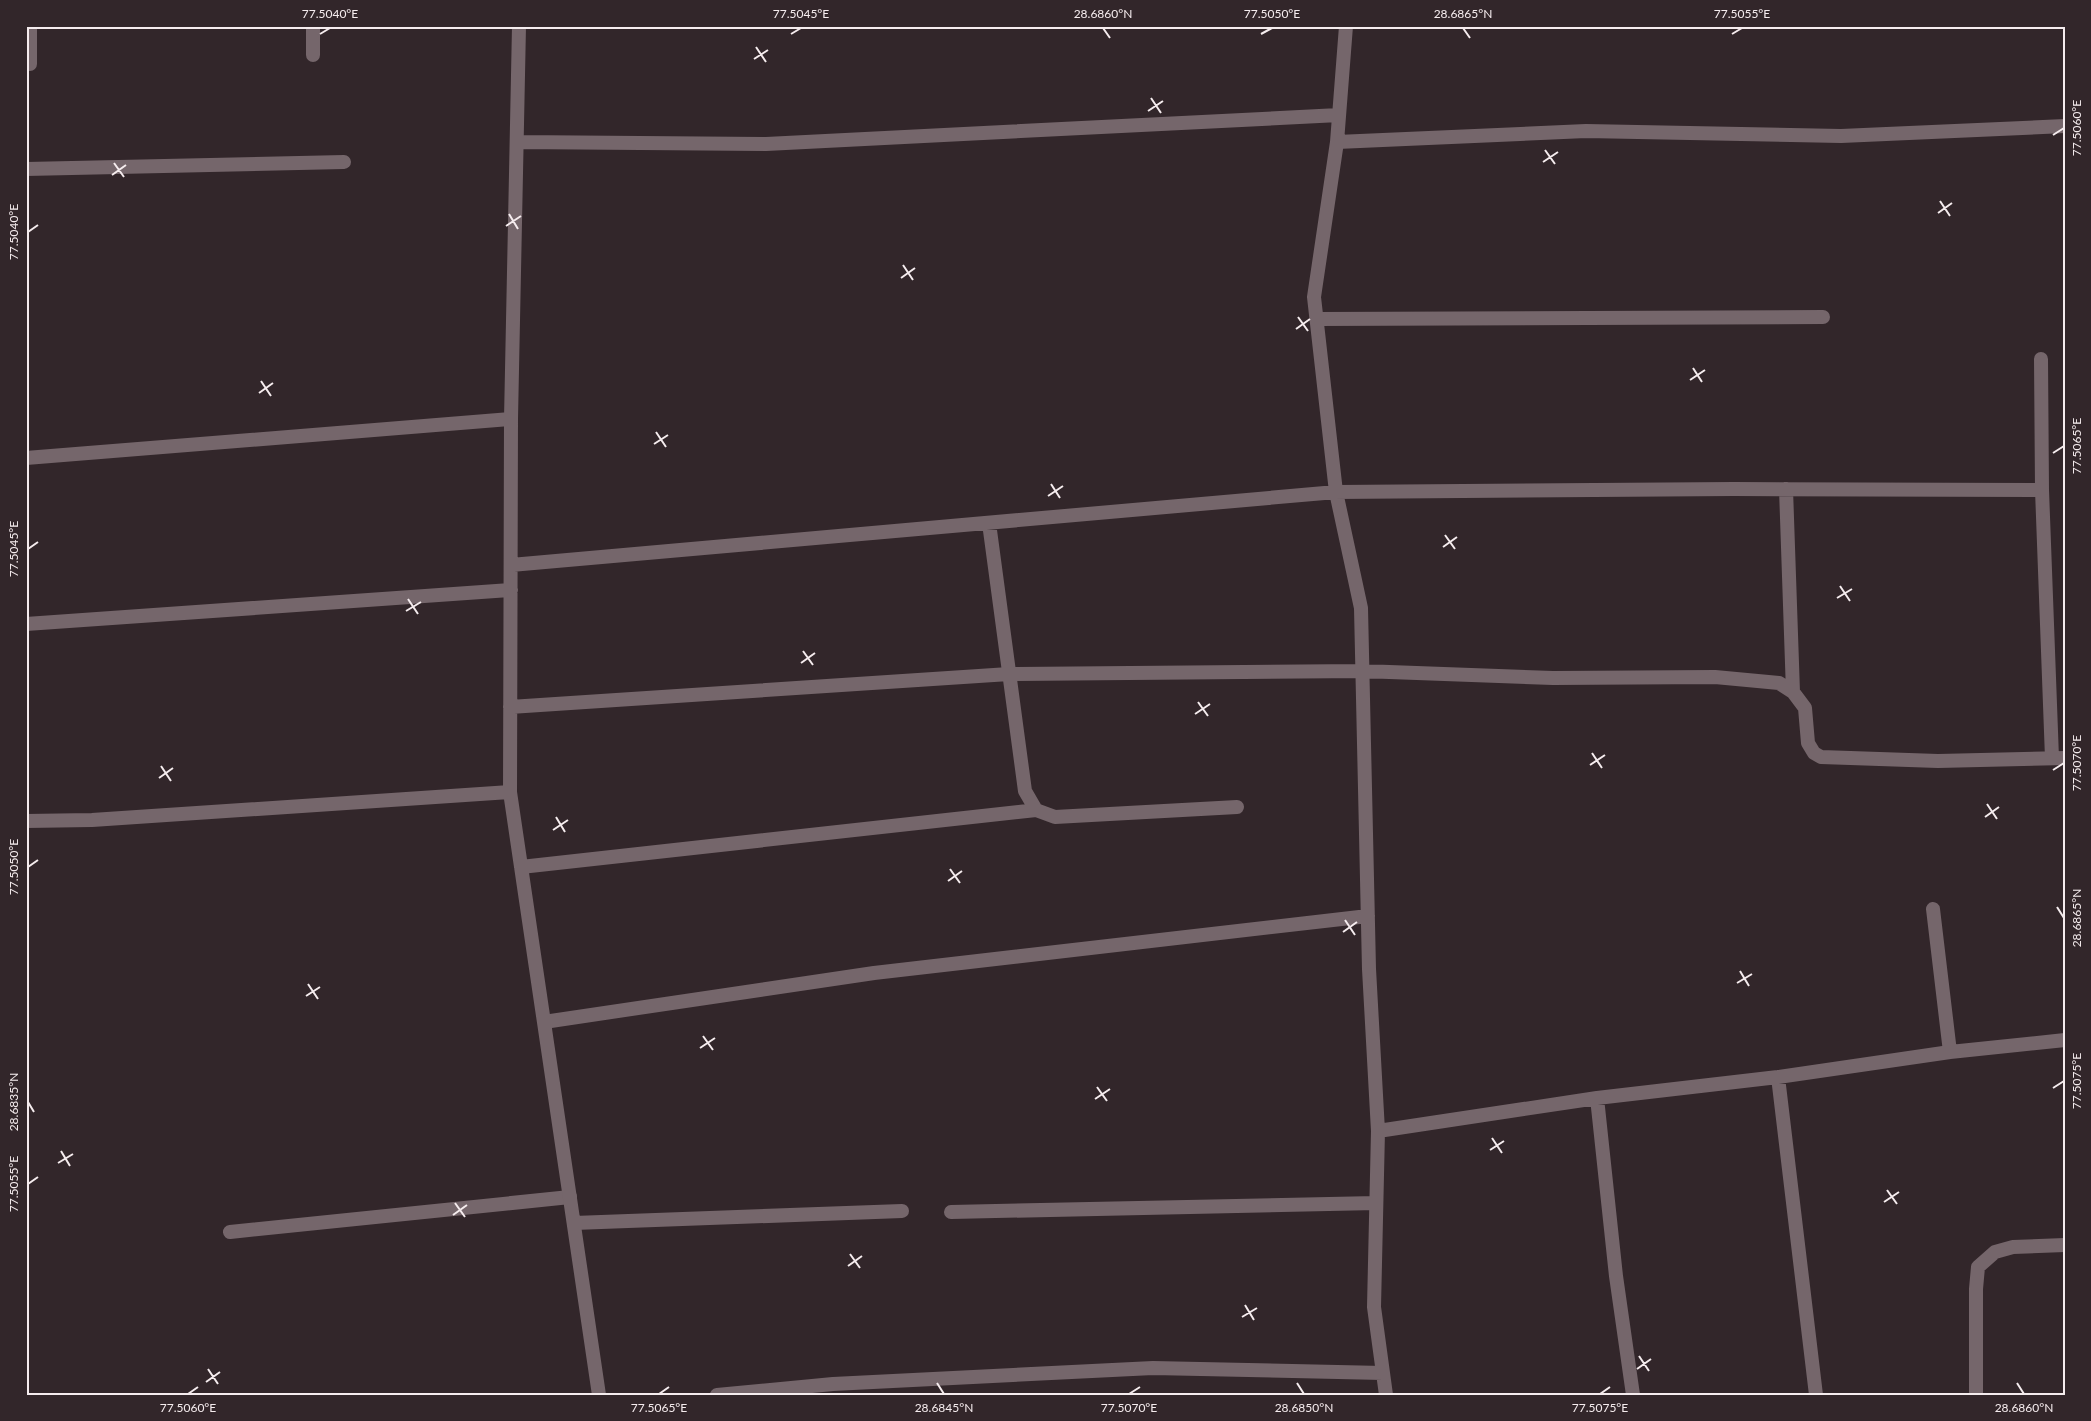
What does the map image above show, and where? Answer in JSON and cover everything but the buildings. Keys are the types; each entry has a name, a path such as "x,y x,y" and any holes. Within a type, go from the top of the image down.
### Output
{"street":[{"path":"30,26 30,64"},
{"path":"313,26 313,55"},
{"path":"519,26 511,419 510,792 599,1395"},
{"path":"1346,26 1337,142 1314,297 1336,492 1361,608 1368,916 1378,1131 1374,1307 1386,1395"},
{"path":"517,142 766,144 1339,115"},
{"path":"1337,142 1586,131 1842,136 2065,126"},
{"path":"26,169 344,162"},
{"path":"1317,319 1823,317"},
{"path":"510,708 1009,674 1362,670 1553,678 1715,677 1779,683 1792,692 1805,708 1808,743 1814,754 1821,757 1938,761 2058,758 2042,490 2041,359"},
{"path":"26,458 511,419"},
{"path":"511,565 1336,492 1786,489 2042,490"},
{"path":"1786,489 1792,692"},
{"path":"989,523 1025,791 1036,810"},
{"path":"26,624 510,590"},
{"path":"26,821 92,820 510,792"},
{"path":"521,867 1036,810 1056,817 1237,807"},
{"path":"1933,909 1950,1052"},
{"path":"544,1022 874,973 1368,916"},
{"path":"1378,1131 1598,1098 1778,1077 1950,1052 2065,1040"},
{"path":"1778,1077 1816,1395"},
{"path":"1598,1098 1616,1276 1633,1395"},
{"path":"230,1232 570,1197"},
{"path":"951,1212 1376,1203"},
{"path":"574,1223 902,1211"},
{"path":"1976,1395 1976,1289 1978,1267 1995,1252 2013,1247 2065,1245"},
{"path":"717,1395 833,1384 1153,1368 1383,1373"}]}
